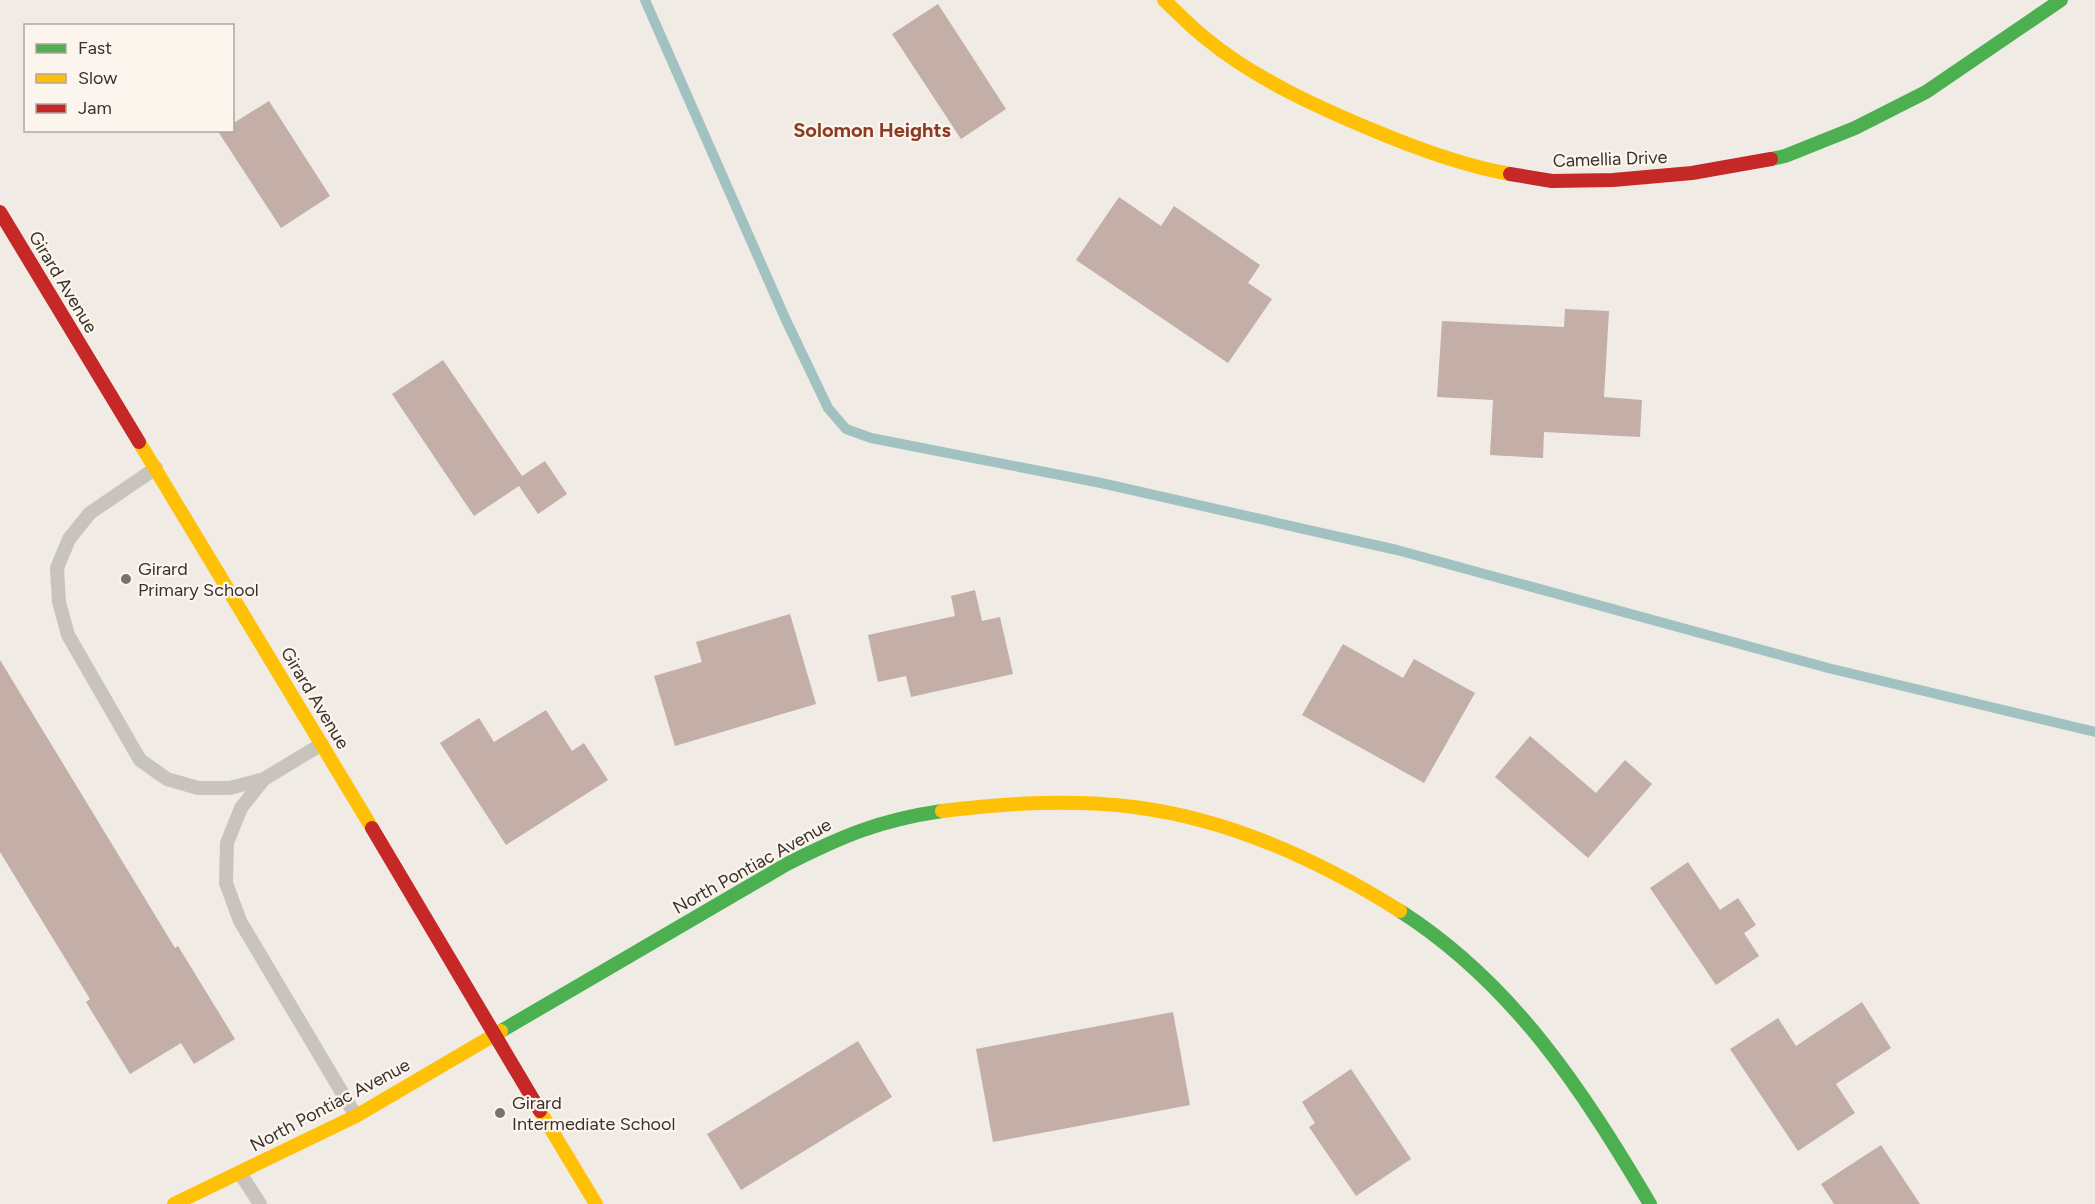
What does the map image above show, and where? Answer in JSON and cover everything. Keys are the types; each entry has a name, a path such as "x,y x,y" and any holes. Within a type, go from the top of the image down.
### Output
{"street":[{"name":"Camellia Drive","path":"1164,0 1205,38 1264,78 1337,115 1414,147 1492,171 1552,181 1613,180 1692,173 1785,156 1855,128 1926,92 2061,0"},
{"name":"Girard Avenue","path":"0,212 322,744 596,1204"},
{"name":"North Pontiac Avenue","path":"174,1204 189,1201 240,1173 356,1116 787,864 843,836 906,817 967,807 1034,803 1098,803 1151,809 1206,821 1260,838 1314,862 1373,894 1424,929 1476,970 1554,1054 1582,1093 1650,1204"}],"lane":[{"path":"156,468 90,513 69,538 57,568 59,602 68,635 140,760 167,779 198,788 230,788 264,779 322,744"},
{"path":"264,779 241,808 227,843 226,883 240,921 356,1116"},
{"path":"240,1173 260,1204"}],"building":[{"path":"938,4 1006,109 961,139 892,34"},
{"path":"269,101 330,196 281,228 219,133 234,132 234,123"},
{"path":"1119,197 1161,226 1174,206 1260,265 1248,283 1272,299 1228,363 1076,260"},
{"path":"1565,309 1609,311 1604,397 1642,400 1640,437 1544,432 1543,458 1490,455 1493,400 1437,397 1442,321 1564,327"},
{"path":"443,360 522,476 545,461 567,494 538,514 519,486 474,516 392,394"},
{"path":"975,590 982,621 1000,617 1013,674 911,697 906,676 878,682 868,635 955,616 951,596"},
{"path":"790,614 816,704 675,746 654,676 702,662 696,642"},
{"path":"1343,644 1403,678 1414,659 1475,693 1424,783 1302,715"},
{"path":"0,660 175,948 178,946 235,1039 194,1064 181,1043 130,1074 86,1002 90,999 0,852"},
{"path":"546,710 572,751 584,743 608,780 506,845 440,743 479,718 494,742"},
{"path":"1530,736 1596,793 1625,760 1652,784 1588,858 1495,777"},
{"path":"1688,862 1720,910 1738,898 1756,925 1744,933 1759,956 1716,985 1650,888"},
{"path":"1862,1002 1891,1048 1836,1084 1855,1113 1798,1151 1730,1049 1778,1018 1796,1046"},
{"path":"1173,1012 1190,1105 993,1142 976,1049"},
{"path":"858,1041 892,1097 741,1190 707,1134"},
{"path":"1351,1069 1411,1159 1356,1196 1309,1127 1315,1123 1302,1102"},
{"path":"1881,1145 1920,1204 1834,1204 1821,1184"}],"waterway":[{"path":"645,0 785,318 828,408 846,429 871,438 1101,483 1397,550 1828,668 2095,732"}],"traffic: fast":[{"path":"1771,159 1785,156 1855,128 1926,92 2061,0"},
{"path":"501,1031 807,854 880,824 942,811"},
{"path":"1400,911 1441,940 1512,1006 1572,1081 1650,1204"}],"traffic: slow":[{"path":"1164,0 1223,52 1286,90 1331,112 1408,144 1458,162 1510,174"},
{"path":"139,442 372,828"},
{"path":"942,811 1014,804 1086,803 1170,813 1205,821 1273,844 1338,875 1400,911"},
{"path":"174,1204 356,1116 501,1031"},
{"path":"540,1111 596,1204"}],"traffic: jam":[{"path":"1510,174 1552,181 1613,180 1692,173 1771,159"},
{"path":"0,212 139,442"},
{"path":"372,828 540,1111"}],"place":[{"name":"Girard Primary School","path":"126,579"},
{"name":"Girard Intermediate School","path":"500,1113"}],"district":[{"name":"Solomon Heights","path":"872,130"}]}
